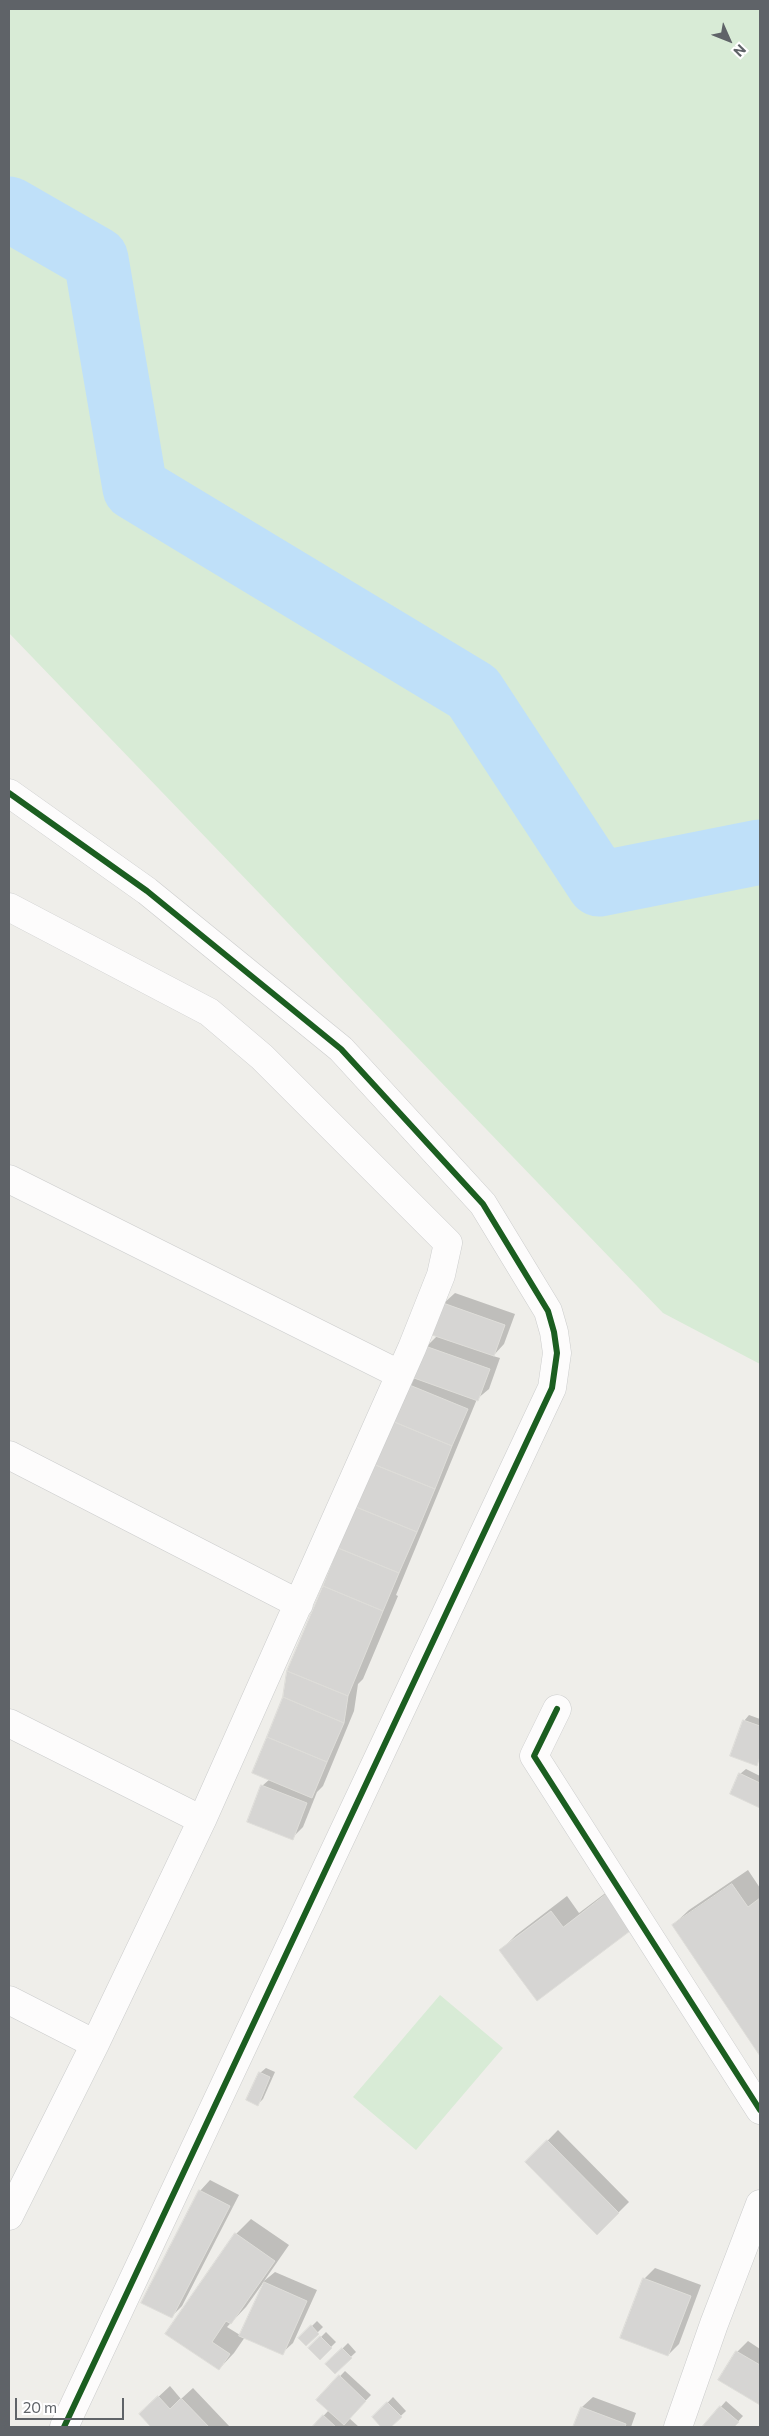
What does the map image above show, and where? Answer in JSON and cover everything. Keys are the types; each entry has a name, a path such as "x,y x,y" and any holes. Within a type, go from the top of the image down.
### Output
{"street":[{"path":"9,793 147,891 342,1049 483,1204 548,1311 557,1353 552,1388 64,2427"},
{"path":"9,906 209,1012 262,1057 448,1244 441,1275 399,1374 202,1820 95,2044 9,2216"},
{"path":"9,1179 399,1374"},
{"path":"9,1455 299,1604"},
{"path":"557,1709 534,1756 760,2110"},
{"path":"9,1723 202,1820"},
{"path":"9,2000 95,2044"},
{"path":"678,2427 714,2324 760,2204"},
{"path":"714,2324 760,2258"}],"green space":[{"path":"9,9 760,9 760,1364 663,1313 9,633"},
{"path":"440,1995 503,2048 416,2150 353,2097"}],"building":[{"path":"443,1303 505,1325 494,1356 432,1335"},
{"path":"425,1346 490,1369 478,1401 414,1378"},
{"path":"407,1384 468,1409 452,1446 392,1421"},
{"path":"392,1421 452,1446 435,1489 373,1464"},
{"path":"373,1464 435,1489 417,1532 356,1507"},
{"path":"356,1507 417,1532 399,1573 338,1548"},
{"path":"338,1548 399,1573 383,1611 323,1586"},
{"path":"323,1586 383,1611 348,1696 287,1671"},
{"path":"287,1671 348,1696 344,1723 283,1697"},
{"path":"283,1697 344,1723 327,1762 267,1737"},
{"path":"743,1720 760,1726 760,1756 757,1766 730,1756"},
{"path":"267,1737 327,1762 312,1798 252,1773"},
{"path":"739,1773 760,1783 760,1808 730,1794"},
{"path":"261,1785 307,1803 293,1840 247,1822"},
{"path":"732,1884 748,1907 760,1898 760,2056 672,1925"},
{"path":"608,1893 634,1928 537,2001 499,1950 551,1911 563,1927"},
{"path":"259,2072 270,2077 258,2106 246,2100"},
{"path":"547,2140 619,2213 597,2235 525,2162"},
{"path":"199,2190 230,2206 172,2318 141,2303"},
{"path":"235,2233 275,2261 231,2324 226,2321 212,2342 230,2354 219,2370 165,2334"},
{"path":"643,2278 691,2296 668,2356 620,2338"},
{"path":"264,2282 307,2301 283,2355 239,2336"},
{"path":"311,2325 319,2334 306,2346 298,2338"},
{"path":"320,2336 332,2348 320,2360 308,2348"},
{"path":"342,2348 352,2358 335,2374 325,2364"},
{"path":"736,2351 760,2365 760,2405 718,2380"},
{"path":"339,2375 366,2401 344,2425 316,2400"},
{"path":"158,2396 170,2409 181,2398 209,2427 151,2427 139,2414"},
{"path":"387,2402 402,2417 391,2427 381,2427 372,2417"},
{"path":"720,2406 739,2422 734,2427 702,2427"},
{"path":"581,2407 626,2424 625,2427 573,2427"},
{"path":"323,2415 336,2427 312,2427"}],"waterway":[{"path":"9,209 96,259 135,488 473,692 599,884 760,852"}],"cycle path":[{"path":"9,793 147,891 341,1049 483,1204 548,1311 557,1353 552,1388 64,2427"},
{"path":"557,1709 534,1756 760,2110"}]}
